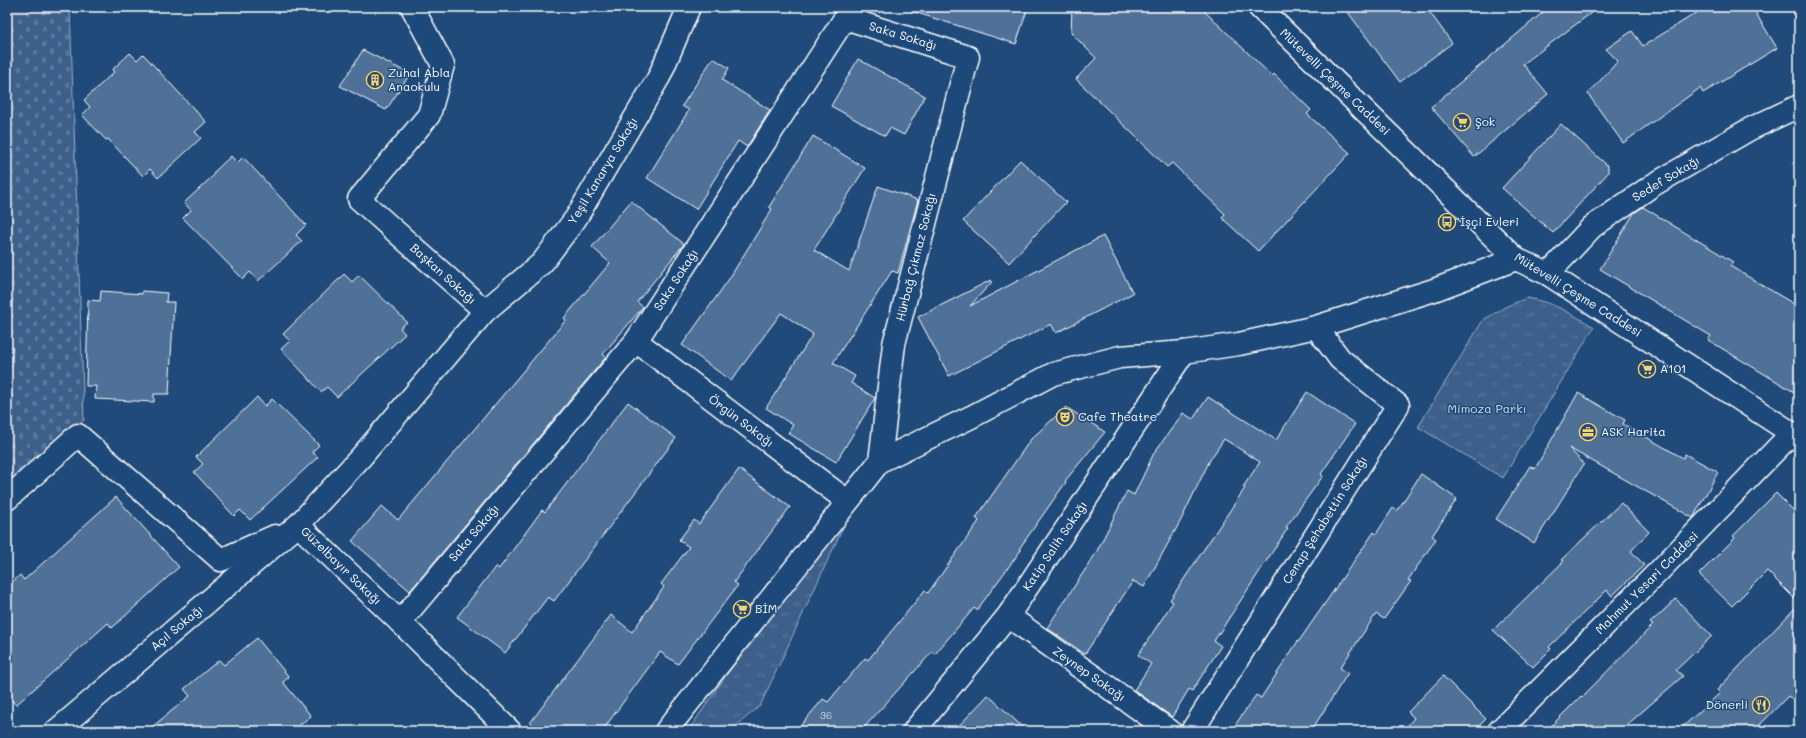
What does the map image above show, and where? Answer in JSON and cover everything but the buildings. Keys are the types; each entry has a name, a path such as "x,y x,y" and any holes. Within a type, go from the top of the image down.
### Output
{"street":[{"name":"Başkan Sokağı","path":"298,525 362,456 485,311 359,199 429,115 444,65 412,7"},
{"name":"Yeşil Kanarya Sokağı","path":"485,311 542,263 576,218 659,77 689,7"},
{"name":"Mütevelli Çeşme Caddesi","path":"1259,7 1516,259 1548,274 1795,436"},
{"name":"Saka Sokağı","path":"400,622 636,341 845,18 968,57"},
{"name":"Hürbağ Çıkmaz Sokağı","path":"880,461 894,344 968,57"},
{"name":"Sedef Sokağı","path":"1548,274 1592,227 1652,184 1750,129 1799,106"},
{"path":"666,731 794,572 847,501 880,461 971,417 1053,374 1120,357 1184,352 1239,344 1316,327 1434,290 1516,259"},
{"name":"Cenap Şehabettin Sokağı","path":"1192,731 1398,405 1340,359 1316,327"},
{"name":"Örgün Sokağı","path":"636,341 847,501"},
{"name":"Katip Salih Sokağı","path":"914,731 1008,616 1184,352"},
{"name":"Güzelbayır Sokağı","path":"7,499 78,435 221,560 298,525 400,622 510,731"},
{"name":"Mahmut Yesari Caddesi","path":"1500,731 1795,436"},
{"name":"Açıl Sokağı","path":"56,731 298,525"},
{"name":"Zeynep Sokağı","path":"1008,616 1170,731"}],"green space":[{"path":"7,7 70,7 84,420 7,492"},
{"name":"Mimoza Parkı","path":"1527,298 1545,302 1570,313 1594,327 1503,478 1418,427 1483,320 1507,306"},
{"path":"853,506 760,706 730,731 688,731 744,649"}],"place":[{"name":"Zuhal Abla Anaokulu","path":"375,80"},
{"name":"Şok","path":"1462,122"},
{"name":"İşçi Evleri","path":"1447,222"},
{"name":"A101","path":"1647,369"},
{"name":"Cafe Theatre","path":"1065,417"},
{"name":"ASK Harita","path":"1588,432"},
{"name":"BİM","path":"742,609"},
{"name":"Dönerli","path":"1761,705"}]}
